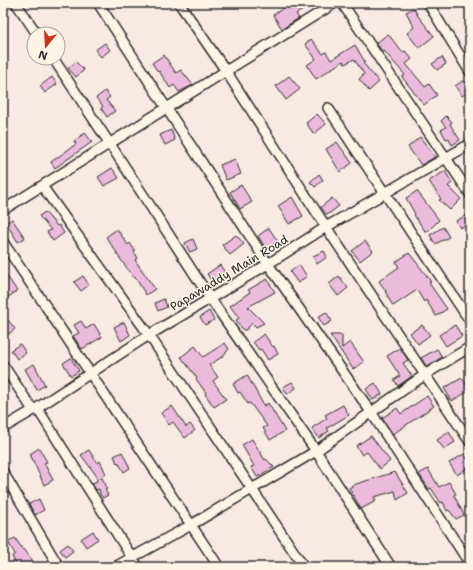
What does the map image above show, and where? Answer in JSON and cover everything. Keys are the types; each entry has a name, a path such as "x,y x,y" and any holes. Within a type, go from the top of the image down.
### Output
{"street":[{"path":"16,3 32,26"},
{"path":"98,3 268,264 371,412 470,564"},
{"path":"179,3 226,71 326,227 426,374 470,442"},
{"path":"3,210 335,3"},
{"path":"342,3 470,194"},
{"path":"428,3 470,72"},
{"path":"58,66 210,298 316,451 391,567"},
{"path":"328,108 470,321"},
{"name":"Papawaddy Main Road","path":"3,428 149,335 268,264 326,227 384,192 470,144"},
{"path":"42,186 149,335 304,567"},
{"path":"3,242 219,567"},
{"path":"115,567 192,525 316,451 426,374 470,347"},
{"path":"3,366 35,409 138,567"},
{"path":"3,472 59,567"}],"building":[{"path":"291,3 315,3 296,14 299,18 282,29 273,15"},
{"path":"414,8 418,16 434,36 419,48 407,33 414,27 406,12"},
{"path":"388,34 402,52 405,51 412,59 406,64 425,87 429,84 437,95 424,105 402,77 405,75 376,43"},
{"path":"311,39 323,54 326,52 331,60 355,45 365,62 363,63 379,82 369,91 359,79 364,74 354,59 345,64 343,61 316,79 307,65 316,59 305,44"},
{"path":"105,43 110,50 101,57 95,50"},
{"path":"164,55 176,73 181,70 193,85 179,92 174,85 170,88 152,63"},
{"path":"442,57 446,64 437,70 432,64"},
{"path":"76,62 84,70 76,77 68,68"},
{"path":"289,76 300,89 286,100 276,86"},
{"path":"52,77 57,84 45,93 40,86"},
{"path":"464,80 470,88 470,91 462,96 455,86"},
{"path":"105,91 110,97 106,100 115,111 107,117 101,108 103,106 96,98"},
{"path":"317,114 326,124 314,134 306,123"},
{"path":"446,116 452,122 450,124 460,140 452,145 448,138 446,139 441,130 446,127 441,121"},
{"path":"171,130 175,140 165,145 160,135"},
{"path":"85,133 92,142 55,168 51,162 76,144 74,141"},
{"path":"420,137 435,157 421,165 408,147"},
{"path":"337,142 352,163 340,172 326,149"},
{"path":"235,159 241,174 226,180 220,165"},
{"path":"112,168 119,178 104,186 98,177"},
{"path":"445,171 452,183 448,186 461,199 450,210 439,200 441,199 429,181"},
{"path":"319,174 323,180 315,187 310,182"},
{"path":"241,185 252,202 240,209 230,192"},
{"path":"417,191 439,220 427,232 414,215 415,214 406,198"},
{"path":"292,197 303,216 289,224 278,206"},
{"path":"332,198 339,206 327,215 321,207"},
{"path":"45,212 57,226 59,225 64,233 53,241 47,232 51,230 39,216"},
{"path":"470,213 470,223 460,228 456,221"},
{"path":"12,219 25,238 18,242 6,223"},
{"path":"443,227 449,237 435,244 430,235"},
{"path":"269,228 278,242 266,249 258,236"},
{"path":"117,229 128,245 130,243 138,258 135,260 155,289 146,295 106,237"},
{"path":"236,235 244,244 230,255 222,245"},
{"path":"193,239 197,249 190,252 185,243"},
{"path":"365,241 373,251 360,261 352,251"},
{"path":"324,251 327,257 317,264 313,256"},
{"path":"409,253 427,276 431,282 429,283 447,309 436,316 426,300 424,302 417,290 393,306 386,291 379,281 399,267 396,262"},
{"path":"220,265 227,276 214,285 207,274"},
{"path":"299,265 307,276 298,283 290,272"},
{"path":"3,270 17,291 7,298 3,292"},
{"path":"83,276 89,285 81,291 74,282"},
{"path":"339,276 348,288 338,296 329,284"},
{"path":"267,279 275,292 248,307 264,323 256,327 252,323 246,330 243,330 236,320 239,318 230,306 250,292 248,290"},
{"path":"164,299 167,307 158,311 155,303"},
{"path":"209,311 214,320 205,325 200,317"},
{"path":"326,312 332,321 324,326 318,317"},
{"path":"8,320 15,329 6,336 3,332 3,323"},
{"path":"81,321 86,329 94,324 102,337 82,349 73,336 79,333 74,325"},
{"path":"124,322 130,335 121,341 114,327"},
{"path":"422,325 430,335 418,344 410,333"},
{"path":"455,325 462,336 446,346 439,335"},
{"path":"264,334 273,347 274,346 278,354 268,360 261,349 259,350 253,342"},
{"path":"330,335 342,335 342,348 350,342 364,362 353,369"},
{"path":"225,343 229,349 222,357 209,365 218,377 213,381 226,399 214,407 196,379 197,378 181,357 195,346 203,357"},
{"path":"20,344 26,353 17,359 11,350"},
{"path":"400,348 408,360 403,363 412,376 398,386 394,380 400,376 387,356"},
{"path":"437,349 442,357 427,367 421,358"},
{"path":"71,358 79,371 71,376 63,363"},
{"path":"34,364 45,385 37,390 25,369"},
{"path":"247,375 264,406 268,403 285,431 270,440 263,428 267,426 250,403 248,404 240,392 238,393 233,384"},
{"path":"462,378 470,390 452,401 444,388"},
{"path":"292,382 296,388 287,394 283,387"},
{"path":"375,383 382,394 373,400 366,389"},
{"path":"427,396 434,406 393,434 382,418 397,408 401,414"},
{"path":"343,405 349,415 327,428 329,431 319,438 312,428 327,418 325,415"},
{"path":"172,406 186,427 190,424 195,430 185,438 173,422 169,425 161,413"},
{"path":"449,432 455,442 444,449 437,440"},
{"path":"371,436 390,461 380,469 367,452 362,455 356,446"},
{"path":"252,439 265,460 266,459 274,467 257,477 251,467 254,466 242,445"},
{"path":"39,448 47,462 44,463 53,480 44,485 30,454"},
{"path":"89,450 97,463 100,461 106,474 100,478 102,478 106,485 107,489 105,490 108,495 103,498 99,489 96,490 92,483 97,481 96,475 81,455"},
{"path":"122,452 130,468 124,472 114,456"},
{"path":"464,454 470,463 470,466 457,475 449,463"},
{"path":"428,469 439,487 449,482 456,494 454,495 464,515 456,519 449,510 447,511 443,502 441,503 431,488 429,489 419,474"},
{"path":"395,472 408,493 397,500 395,491 374,497 376,501 361,509 349,488 356,484"},
{"path":"39,499 44,510 35,515 29,504"},
{"path":"93,531 98,539 86,547 81,539"},
{"path":"15,538 35,564 29,567 17,567 12,556 15,554 8,542"},
{"path":"68,544 73,551 65,557 60,550"}]}
